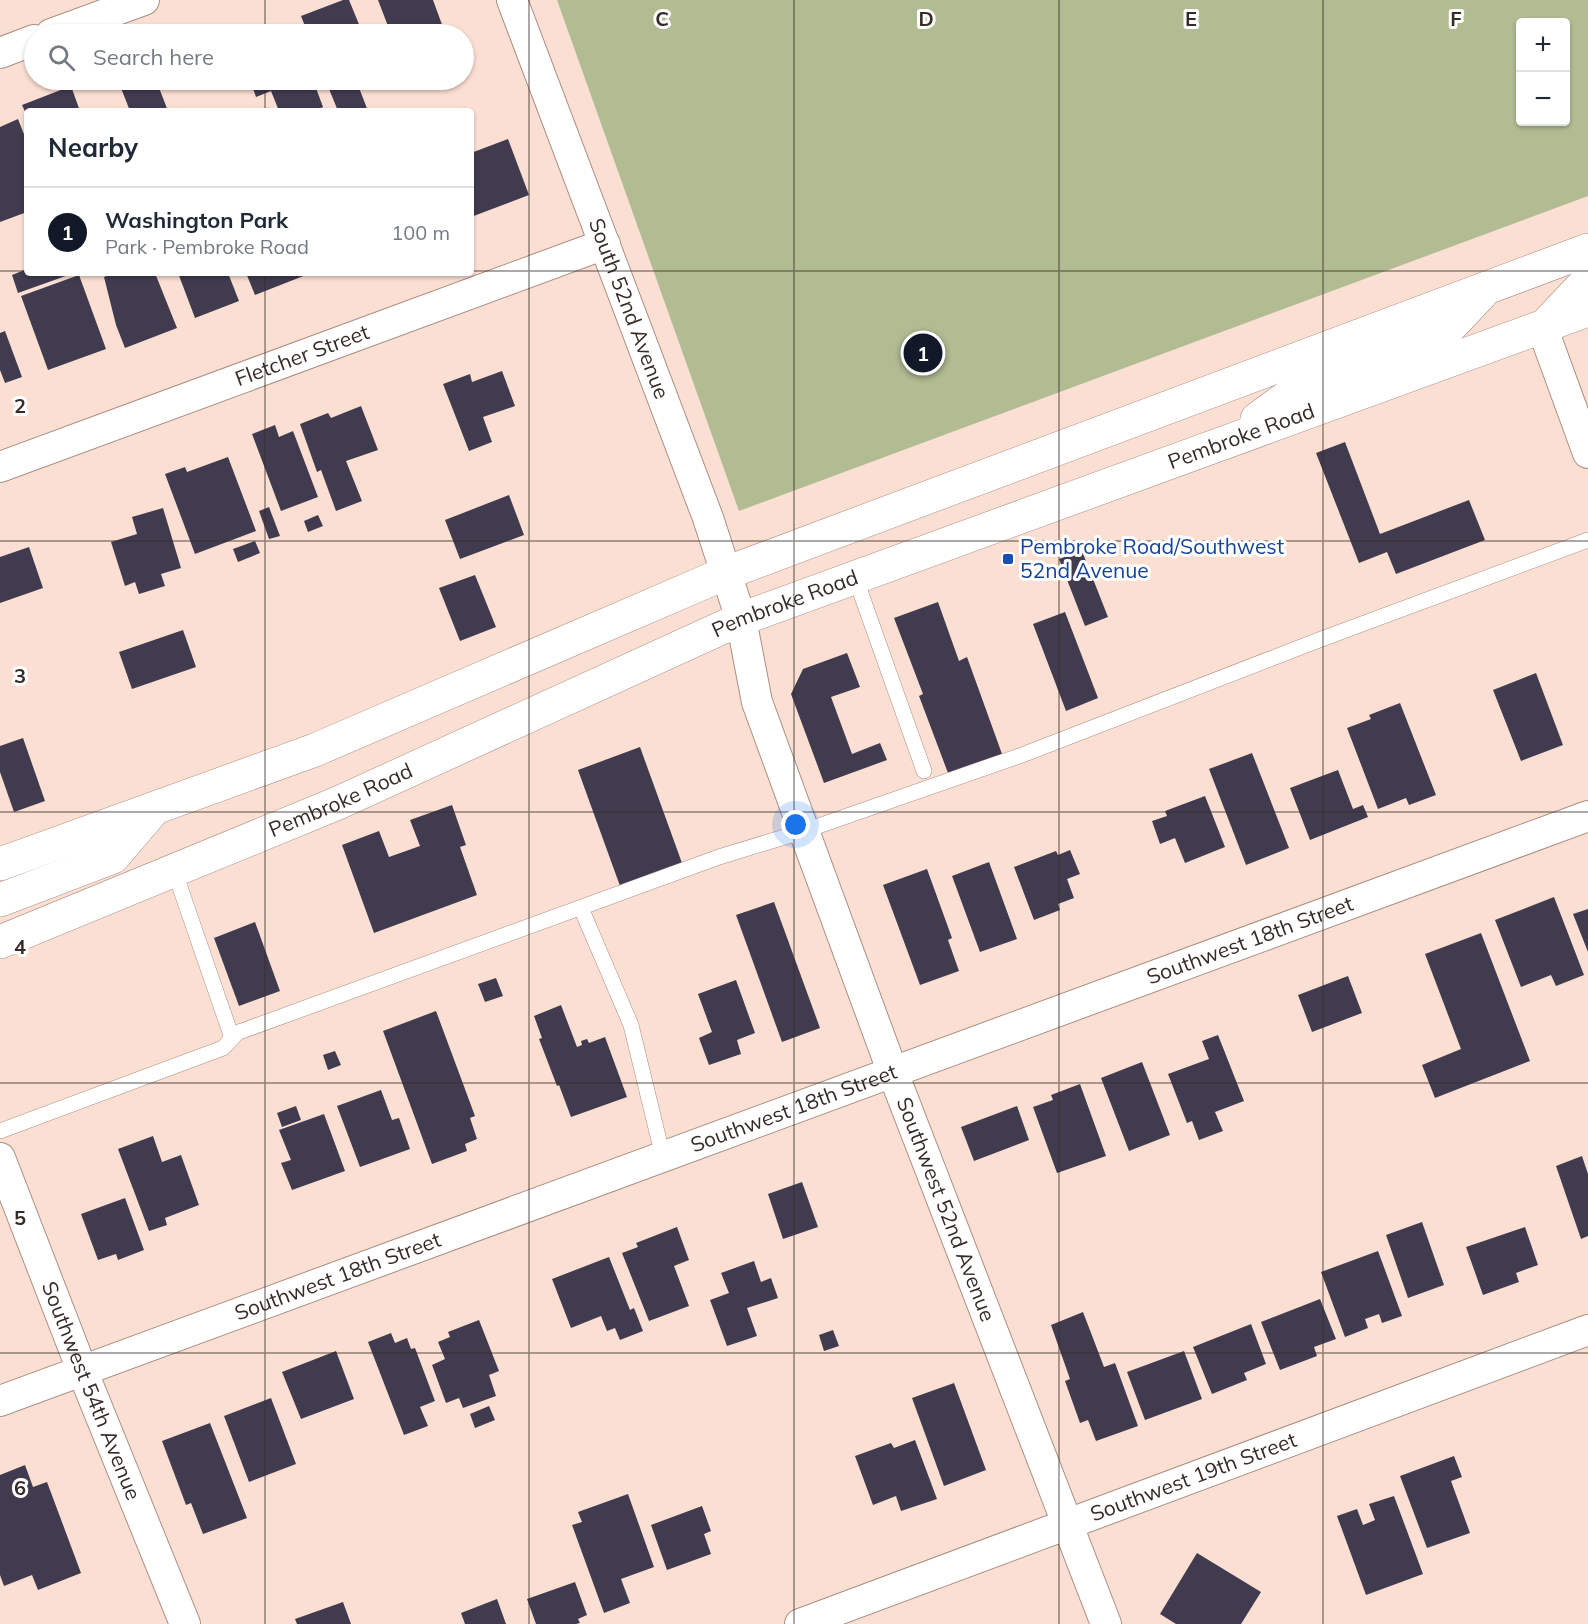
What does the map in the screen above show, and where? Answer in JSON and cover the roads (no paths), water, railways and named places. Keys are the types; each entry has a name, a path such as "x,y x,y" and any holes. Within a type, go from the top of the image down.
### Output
{"main road":[{"path":"0,864 315,750 726,573 1588,250"},
{"path":"1542,327 1588,280"},
{"path":"1230,440 1301,387 1446,331 1486,289"},
{"name":"Pembroke Road","path":"0,942 347,799 741,618 1588,310"},
{"path":"0,900 112,857 155,807"}],"street":[{"path":"78,24 144,0"},
{"name":"South 52nd Avenue","path":"512,0 708,518 741,618"},
{"path":"0,53 24,44"},
{"name":"Fletcher Street","path":"0,467 605,244"},
{"path":"1542,327 1588,453"},
{"name":"Southwest 52nd Avenue","path":"741,618 757,702 893,1073 1106,1624"},
{"name":"Southwest 18th Street","path":"0,1401 1588,816"},
{"name":"Southwest 54th Avenue","path":"0,1158 184,1624"},
{"name":"Southwest 19th Street","path":"800,1624 1588,1329"}],"lane":[{"path":"174,870 231,1035 719,857 804,831 1022,755 1319,640 1588,540"},
{"path":"855,577 924,771"},
{"path":"580,908 632,1025 663,1157"},
{"path":"0,1131 223,1048 238,1032"}],"place":[{"name":"Washington Park","path":"923,353"},
{"name":"Pembroke Road/Southwest 52nd Avenue","path":"1008,559"}]}
